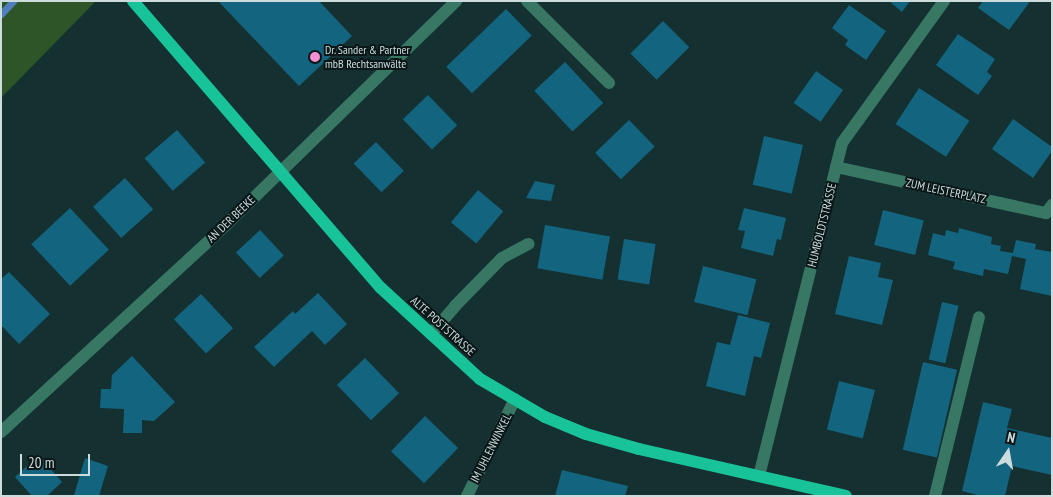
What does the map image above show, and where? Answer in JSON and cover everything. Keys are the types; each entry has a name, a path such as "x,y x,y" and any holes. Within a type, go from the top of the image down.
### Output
{"main road":[{"name":"ALTE POSTSTRASSE","path":"133,1 381,288 480,379 545,417 586,434 639,449 846,496"}],"street":[{"name":"AN DER BEEKE","path":"1,432 229,222 280,170 456,1"},
{"path":"527,1 609,84"},
{"name":"HUMBOLDTSTRASSE","path":"759,476 842,143 944,1"},
{"name":"ZUM LEISTERPLATZ","path":"836,167 1046,213 1052,205"},
{"path":"431,334 455,306 502,258 528,244"},
{"path":"935,496 979,317"},
{"name":"IM UHLENWINKEL","path":"467,496 515,400"}],"green space":[{"path":"1,1 96,1 1,98"}],"building":[{"path":"218,1 319,1 352,36 299,86"},
{"path":"889,1 910,1 902,12"},
{"path":"983,1 1026,1 1029,3 1009,30 978,8"},
{"path":"849,5 886,31 866,60 845,45 848,40 832,28"},
{"path":"506,9 532,36 472,93 446,67"},
{"path":"663,21 689,47 657,80 630,54"},
{"path":"958,34 995,59 987,72 992,76 978,95 936,65"},
{"path":"565,62 603,103 572,132 534,91"},
{"path":"816,71 843,90 821,122 794,103"},
{"path":"919,88 969,121 946,157 896,124"},
{"path":"428,95 457,125 432,150 403,119"},
{"path":"1013,119 1052,147 1052,151 1033,178 992,149"},
{"path":"629,120 655,147 621,179 595,153"},
{"path":"177,130 205,162 173,191 145,158"},
{"path":"764,136 803,145 792,194 753,185"},
{"path":"376,142 404,171 381,192 354,164"},
{"path":"125,178 153,209 121,238 93,207"},
{"path":"535,181 555,185 551,201 526,198"},
{"path":"478,190 503,211 476,243 451,222"},
{"path":"70,208 109,250 70,286 31,244"},
{"path":"744,208 786,218 781,240 777,239 773,256 741,248 745,231 738,230"},
{"path":"883,210 924,220 915,255 874,245"},
{"path":"545,225 610,236 602,280 537,268"},
{"path":"959,228 992,237 991,244 1001,246 1000,251 1013,253 1016,240 1036,244 1035,249 1052,252 1052,296 1020,289 1026,259 1012,256 1008,274 984,269 983,276 953,269 955,262 928,255 933,233 945,236 946,230 958,233"},
{"path":"260,230 284,256 260,278 236,253"},
{"path":"624,239 656,244 649,285 618,279"},
{"path":"849,256 881,263 878,277 893,280 882,325 835,314"},
{"path":"703,266 756,279 747,315 694,302"},
{"path":"9,272 50,314 19,344 1,325 1,279"},
{"path":"318,293 347,324 325,345 312,331 274,367 254,347 293,311 295,314"},
{"path":"201,294 233,328 206,354 174,319"},
{"path":"942,302 959,306 945,363 929,359"},
{"path":"738,315 770,323 761,358 754,356 745,396 706,386 717,342 730,345"},
{"path":"132,356 175,402 154,421 142,420 142,433 123,433 124,409 100,408 101,389 111,389 112,375"},
{"path":"365,358 399,393 371,420 337,385"},
{"path":"923,362 957,370 937,458 903,450"},
{"path":"839,381 875,390 863,438 827,430"},
{"path":"983,402 1012,409 1007,428 1052,438 1052,475 1012,466 1005,496 981,496 962,491"},
{"path":"425,416 458,448 424,483 391,451"},
{"path":"39,455 62,482 47,496 32,496 15,477"},
{"path":"85,458 108,466 99,496 74,495"},
{"path":"562,470 628,486 625,496 555,496"}],"waterway":[{"path":"1,14 13,1"}],"place":[{"name":"Dr. Sander & Partner mbB Rechtsanwälte","path":"315,57"}]}
